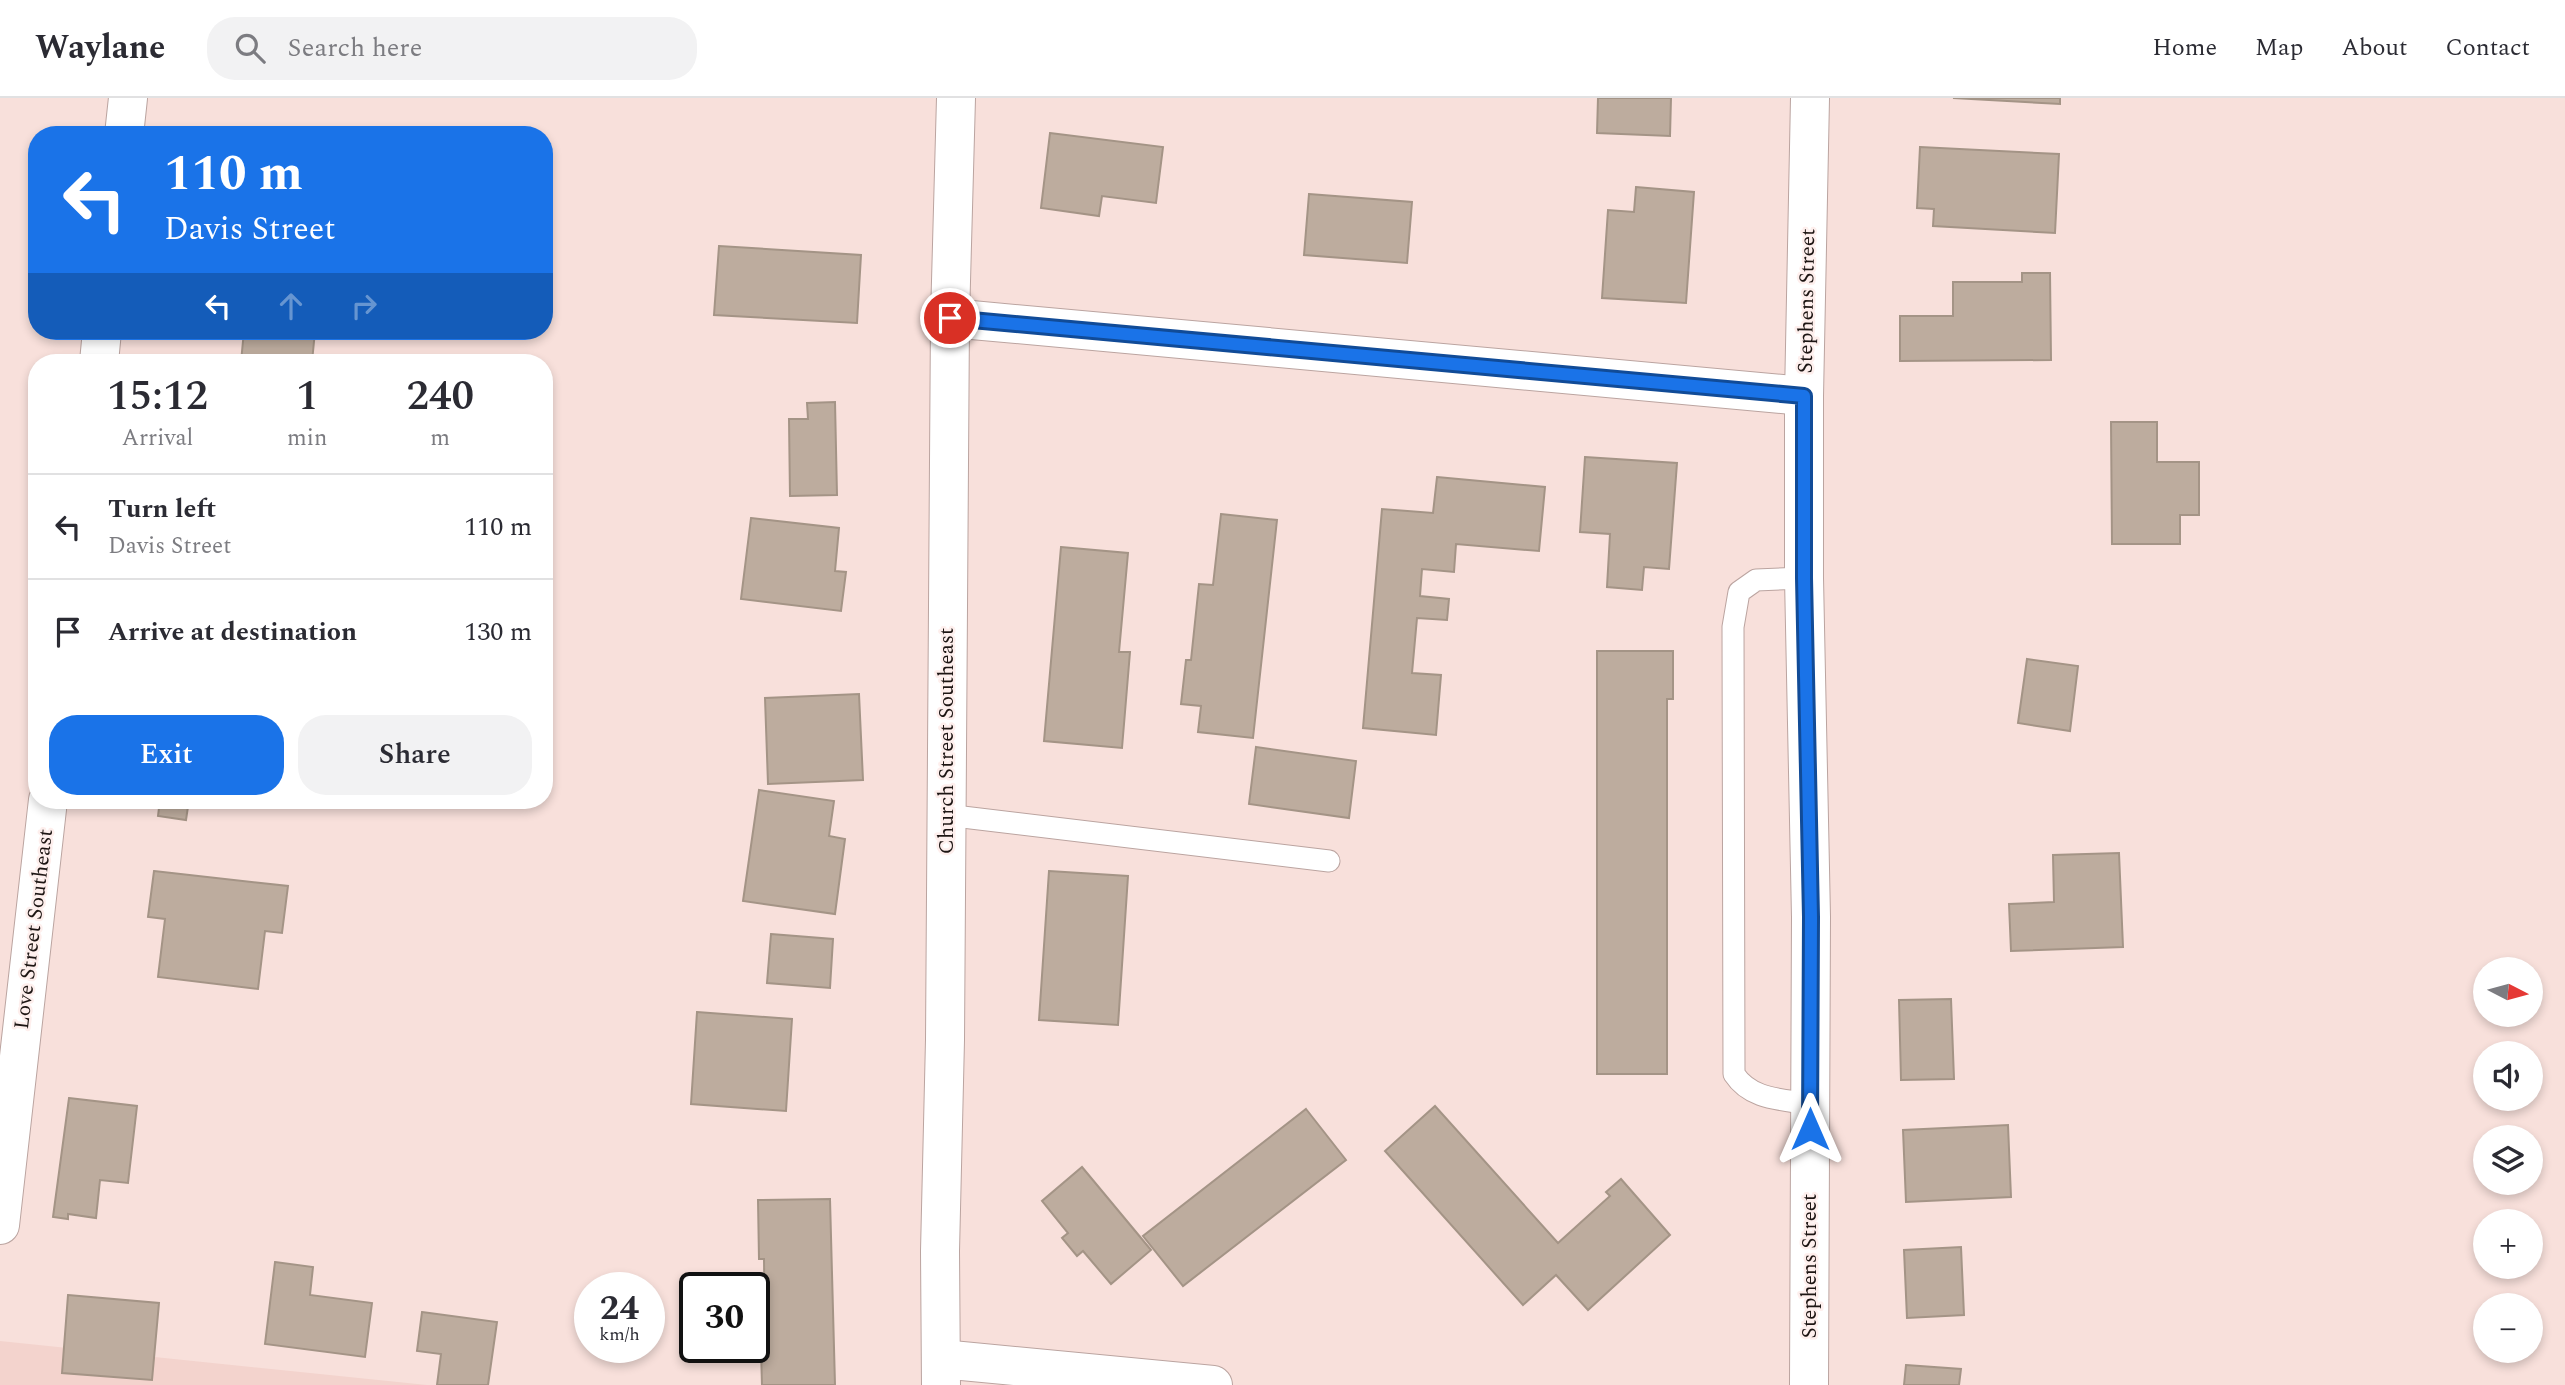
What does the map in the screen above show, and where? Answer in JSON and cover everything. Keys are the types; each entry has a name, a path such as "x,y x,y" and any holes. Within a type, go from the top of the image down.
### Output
{"street":[{"path":"125,126 128,98"},
{"name":"Church Street Southeast","path":"941,1372 950,318 956,98"},
{"name":"Stephens Street","path":"1809,1385 1811,917 1804,578 1804,396 1810,98"},
{"path":"950,318 1804,396"},
{"name":"Love Street Southeast","path":"0,1225 47,809"},
{"path":"941,1372 1213,1385"}],"lane":[{"path":"1804,578 1756,580 1739,592 1733,627 1734,1074 1742,1086 1759,1096 1810,1104"},
{"path":"946,815 1329,861"}],"shaded area":[{"path":"0,1341 427,1385 0,1385"}],"building":[{"path":"1598,98 1671,98 1670,136 1597,133"},
{"path":"1953,98 2060,98 2060,104"},
{"path":"1050,133 1163,147 1156,203 1102,196 1099,216 1041,208"},
{"path":"1920,147 2059,154 2055,233 1933,226 1934,209 1917,208"},
{"path":"1636,187 1694,192 1686,303 1602,298 1608,210 1634,212"},
{"path":"1309,194 1412,202 1407,263 1304,255"},
{"path":"719,246 861,255 857,323 714,315"},
{"path":"2022,273 2050,273 2051,360 1900,361 1900,316 1953,316 1953,282 2022,282"},
{"path":"243,340 314,340 313,354 242,354"},
{"path":"835,402 837,495 790,496 789,419 808,419 807,403"},
{"path":"2111,422 2157,422 2157,462 2199,462 2199,515 2180,515 2180,544 2112,544"},
{"path":"1585,457 1677,463 1669,569 1644,567 1642,590 1607,587 1610,534 1580,532"},
{"path":"1437,477 1545,487 1539,551 1456,544 1454,572 1422,569 1420,596 1449,599 1447,620 1417,618 1412,673 1441,675 1436,735 1363,728 1382,509 1433,513"},
{"path":"1221,514 1277,520 1253,738 1198,732 1201,706 1181,704 1186,660 1191,660 1199,584 1213,585"},
{"path":"751,518 839,528 835,571 846,572 841,611 741,599"},
{"path":"1061,547 1128,553 1119,652 1130,652 1122,748 1044,741"},
{"path":"1597,651 1673,651 1673,699 1667,699 1667,1074 1597,1074"},
{"path":"2027,659 2078,666 2070,731 2018,723"},
{"path":"859,694 863,780 768,784 765,698"},
{"path":"1256,747 1356,761 1349,818 1249,804"},
{"path":"759,790 834,801 829,836 845,839 835,914 743,901"},
{"path":"159,809 188,809 186,820 158,816"},
{"path":"2119,853 2123,947 2011,951 2009,904 2054,902 2053,855"},
{"path":"154,871 288,886 282,933 265,931 258,989 158,977 165,919 148,917"},
{"path":"1049,871 1128,876 1118,1025 1039,1020"},
{"path":"771,934 833,939 830,988 767,983"},
{"path":"1951,999 1954,1079 1901,1080 1899,1000"},
{"path":"697,1012 792,1019 786,1111 691,1104"},
{"path":"69,1098 137,1106 128,1183 100,1180 96,1218 68,1214 68,1219 53,1217"},
{"path":"1435,1106 1558,1243 1610,1196 1606,1192 1621,1179 1670,1235 1588,1310 1556,1275 1523,1305 1385,1151"},
{"path":"1306,1109 1346,1160 1183,1286 1143,1236"},
{"path":"2008,1125 2011,1197 1906,1202 1903,1130"},
{"path":"1082,1167 1151,1250 1111,1284 1083,1251 1077,1256 1062,1238 1068,1233 1042,1201"},
{"path":"830,1199 835,1385 762,1385 761,1363 770,1363 770,1272 764,1272 764,1259 759,1259 758,1200"},
{"path":"1961,1247 1964,1315 1907,1318 1904,1250"},
{"path":"275,1262 313,1267 310,1295 372,1303 365,1357 265,1344"},
{"path":"68,1295 159,1303 152,1380 62,1373"},
{"path":"422,1312 497,1322 488,1385 437,1385 441,1354 417,1351"},
{"path":"1906,1365 1961,1369 1959,1385 1904,1385"}],"route":[{"path":"950,318 1804,396 1804,578 1811,917 1810,1129"}]}
